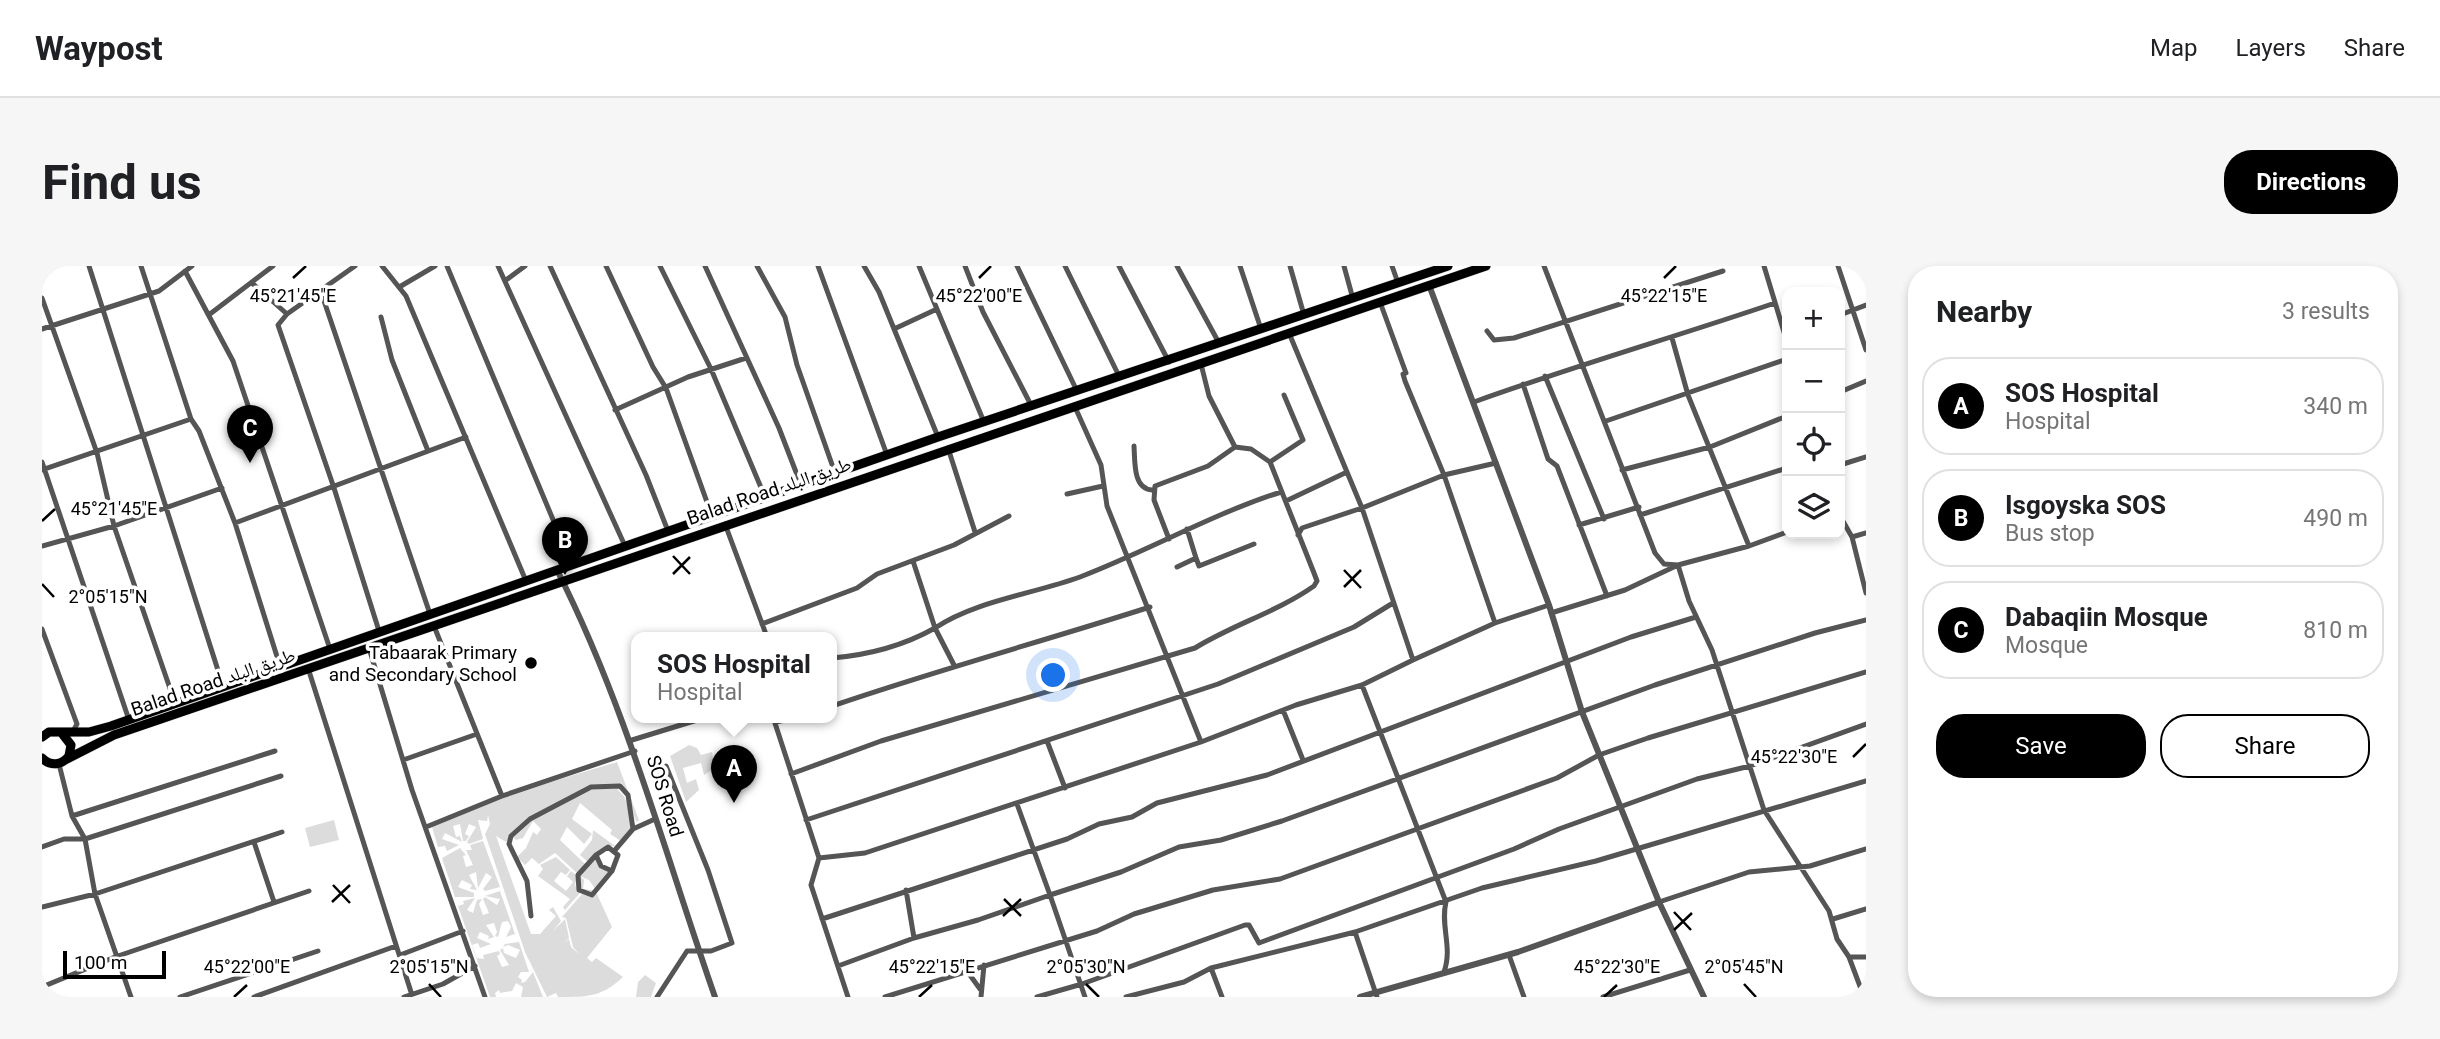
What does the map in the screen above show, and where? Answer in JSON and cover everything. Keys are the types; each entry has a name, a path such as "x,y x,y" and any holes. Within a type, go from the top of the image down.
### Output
{"highway":[{"name":"Balad Road طريق البلد","path":"52,762 97,741 562,580 1486,266"},
{"name":"Balad Road طريق البلد","path":"42,737 49,732 89,733 129,720 937,437 1220,345 1445,267"},
{"path":"52,762 71,745 61,732"}],"street":[{"path":"89,266 144,435 164,509 223,686"},
{"path":"141,266 191,419 199,431 222,488 279,666"},
{"path":"42,329 149,295 192,266"},
{"path":"210,314 273,266"},
{"path":"355,266 287,314 278,325 379,631"},
{"path":"382,266 401,286 526,581"},
{"path":"401,286 435,266"},
{"path":"447,266 572,565"},
{"path":"498,266 506,280 526,335 625,546"},
{"path":"506,280 525,266"},
{"path":"550,266 646,475 668,531"},
{"path":"606,266 653,367 666,388 712,516"},
{"path":"660,266 710,369 765,497"},
{"path":"705,266 779,428 801,485"},
{"path":"757,266 785,317 797,365 835,473"},
{"path":"818,266 887,455"},
{"path":"863,266 879,292 937,437"},
{"path":"919,266 984,422"},
{"path":"965,266 983,312 1032,407"},
{"path":"1017,266 1077,391"},
{"path":"1065,266 1119,377"},
{"path":"1119,266 1169,362"},
{"path":"1177,266 1220,345"},
{"path":"1240,266 1261,330"},
{"path":"1290,266 1304,315"},
{"path":"1344,266 1353,299"},
{"path":"1392,266 1398,283"},
{"path":"1544,266 1655,553 1664,564 1678,565"},
{"path":"1764,266 1782,323"},
{"path":"1838,266 1866,350"},
{"path":"185,271 233,362 330,649"},
{"path":"1487,331 1494,340 1514,338 1723,271"},
{"path":"253,283 287,314"},
{"path":"1429,285 1550,609 1582,712 1658,902 1704,997"},
{"path":"321,292 384,470 430,614"},
{"path":"42,298 97,453 114,526 175,703"},
{"path":"1380,302 1406,373 1403,374 1405,381 1444,475 1495,623"},
{"path":"1474,402 1582,363 1672,338 1775,303"},
{"path":"1845,313 1866,305"},
{"path":"894,329 937,309"},
{"path":"381,317 392,360 428,451"},
{"path":"1290,333 1362,508 1413,660"},
{"path":"1672,338 1688,395 1749,546"},
{"path":"615,410 710,369 746,358"},
{"path":"1606,421 1782,361"},
{"path":"1201,363 1209,396 1235,447"},
{"path":"1545,376 1604,519"},
{"path":"1845,390 1866,381"},
{"path":"1523,384 1548,459 1557,466 1607,596"},
{"path":"1270,462 1303,440 1284,395"},
{"path":"1074,405 1101,465 1107,506 1150,607 1201,742"},
{"path":"1622,470 1710,447 1782,418"},
{"path":"43,469 97,453 191,419"},
{"path":"234,523 384,470 466,437"},
{"path":"792,774 881,741 1059,690 1167,653 1195,648 1220,632 1270,612 1314,586 1314,573 1270,462 1251,449 1235,447 1208,466 1157,485 1152,490 1144,490 1139,485 1134,446"},
{"path":"948,448 975,532"},
{"path":"1845,463 1866,457"},
{"path":"42,462 129,720"},
{"path":"1298,535 1302,528 1362,508 1444,475 1496,463"},
{"path":"1640,515 1782,470"},
{"path":"1286,501 1347,472"},
{"path":"1067,494 1103,486"},
{"path":"42,546 114,526 222,488"},
{"path":"1152,490 1169,539"},
{"path":"837,657 893,646 934,628 961,612 1037,592 1128,558 1236,506 1281,492"},
{"path":"1579,525 1639,507"},
{"path":"762,624 857,588 877,574 954,545 1009,516"},
{"path":"725,524 765,632"},
{"path":"1845,525 1852,537 1865,588"},
{"path":"1187,529 1199,566 1254,544"},
{"path":"1852,537 1866,533"},
{"path":"820,858 865,853 1065,788 1201,742 1283,710 1362,685 1495,623 1607,596 1656,577 1678,565 1749,546 1782,534"},
{"path":"1177,566 1196,558"},
{"path":"913,561 934,628 954,665"},
{"path":"1678,565 1716,665 1764,810 1833,919 1837,939 1849,957 1864,997"},
{"name":"SOS Road","path":"557,570 632,740 655,819 715,997"},
{"path":"806,820 1257,670 1354,627 1393,603"},
{"path":"837,704 954,665 1029,647 1150,607"},
{"path":"822,919 1067,839 1099,824 1132,817 1157,803 1267,775 1631,637 1696,617"},
{"path":"838,966 914,938 978,920 1121,872 1179,847 1243,834 1716,665 1866,620"},
{"path":"434,626 502,796"},
{"path":"42,629 77,724 72,733"},
{"path":"369,648 402,760 485,997"},
{"path":"308,668 411,992"},
{"path":"885,997 1097,931 1134,914 1213,890 1280,879 1557,778 1600,755 1866,672"},
{"path":"1362,685 1446,902 1442,916 1450,951 1444,972"},
{"path":"1283,710 1303,760"},
{"path":"632,740 687,723"},
{"path":"775,723 820,858 811,885 848,997"},
{"path":"1037,997 1082,984 1245,925 1249,925 1259,943 1697,779 1750,766 1866,723"},
{"path":"402,760 477,734"},
{"path":"1047,741 1065,788"},
{"path":"72,816 275,751"},
{"path":"426,827 502,796 635,751"},
{"path":"52,762 72,816 85,839 94,894 131,997"},
{"path":"657,997 687,951 700,952 732,943 708,870 666,766"},
{"path":"42,847 64,839 85,839 281,776"},
{"path":"1126,997 1184,982 1211,968 1355,932 1482,888 1636,848 1866,781"},
{"path":"531,916 527,881 509,844 519,826 591,787 612,785 621,786 628,795 633,829"},
{"path":"1017,804 1067,939 1085,997"},
{"path":"615,850 633,829 655,819"},
{"path":"42,907 94,894 282,832"},
{"path":"254,842 274,902"},
{"path":"606,848 615,850 618,860 611,871 592,895 584,895 579,890 578,875 606,848"},
{"path":"1360,997 1376,995 1508,954 1749,872 1829,862 1866,849"},
{"path":"596,855 601,866 611,871"},
{"path":"906,890 914,938"},
{"path":"42,987 115,957 309,891"},
{"path":"1833,919 1866,909"},
{"path":"400,955 463,931"},
{"path":"1355,932 1376,995"},
{"path":"254,997 396,946"},
{"path":"180,997 318,951"},
{"path":"1508,954 1524,997"},
{"path":"1849,957 1866,957"},
{"path":"980,989 985,981 984,965"},
{"path":"404,997 411,992 443,984 475,966"},
{"path":"1211,968 1222,997"},
{"path":"1603,997 1690,970"},
{"path":"967,971 980,989 981,997"}],"shaded area":[{"path":"689,745 697,748 701,755 712,752 715,768 704,775 701,763 683,768 687,783 696,779 699,790 686,802 670,756"},
{"path":"617,762 639,820 637,822 635,819 628,792 621,782 618,790 624,796 635,826 621,841 610,834 612,830 580,803 572,819 592,834 584,844 567,827 560,840 586,865 578,874 555,853 539,864 532,858 525,865 517,857 526,848 533,832 537,835 541,829 533,821 523,838 516,840 511,836 506,842 496,836 531,934 540,934 556,916 549,910 553,907 561,921 553,931 565,919 569,938 563,944 569,939 571,947 579,954 573,947 566,918 562,917 582,894 590,896 596,892 612,927 587,958 592,962 596,958 623,977 608,989 594,994 558,997 556,993 547,997 525,952 485,834 490,824 488,815 487,821 478,820 483,839 469,844 467,842 476,827 469,824 465,834 469,836 466,841 463,841 460,824 453,826 456,837 460,836 462,842 445,833 442,839 459,845 447,851 445,846 438,847 431,824 484,802"},
{"path":"334,820 339,840 310,847 305,828"},
{"path":"593,830 615,846 609,846 588,862 580,855 592,840"},
{"path":"483,841 500,887 485,891 483,889 492,877 486,873 478,888 476,872 469,875 477,890 470,889 472,885 462,880 458,887 474,893 474,897 455,897 442,858 460,848 466,855 463,856 466,867 473,865 466,850 472,850 470,845"},
{"path":"556,857 570,870 566,875 561,872 554,881 566,891 573,882 567,876 571,871 577,876 575,885 580,893 565,910 563,907 570,899 538,876 543,869 540,865"},
{"path":"596,857 600,869 612,871 596,890 589,880 580,876"},
{"path":"580,876 584,880 583,889 596,891 590,894 582,889"},
{"path":"500,891 515,934 506,937 511,927 508,921 502,922 498,937 495,936 497,932 494,923 486,925 494,937 488,939 489,936 480,932 477,938 491,944 480,948 478,943 472,945 477,958 484,959 483,955 499,951 497,956 502,967 509,965 500,950 503,948 504,953 516,958 520,950 508,945 503,947 505,944 519,942 529,972 521,972 518,977 522,980 521,983 525,982 533,972 543,997 521,997 523,987 516,983 512,991 500,993 499,990 495,993 496,997 490,997 458,906 464,904 463,901 475,898 467,910 473,913 477,900 482,899 479,904 483,915 489,913 483,899 485,897 497,905 500,899 485,896"},
{"path":"645,975 656,983 651,997 636,997 638,982"}],"place":[{"name":"Dabaqiin Mosque","path":"250,463"},
{"name":"Isgoyska SOS","path":"565,575"},
{"name":"Tabaarak Primary and Secondary School","path":"531,663"},
{"name":"SOS Hospital","path":"734,803"}]}
